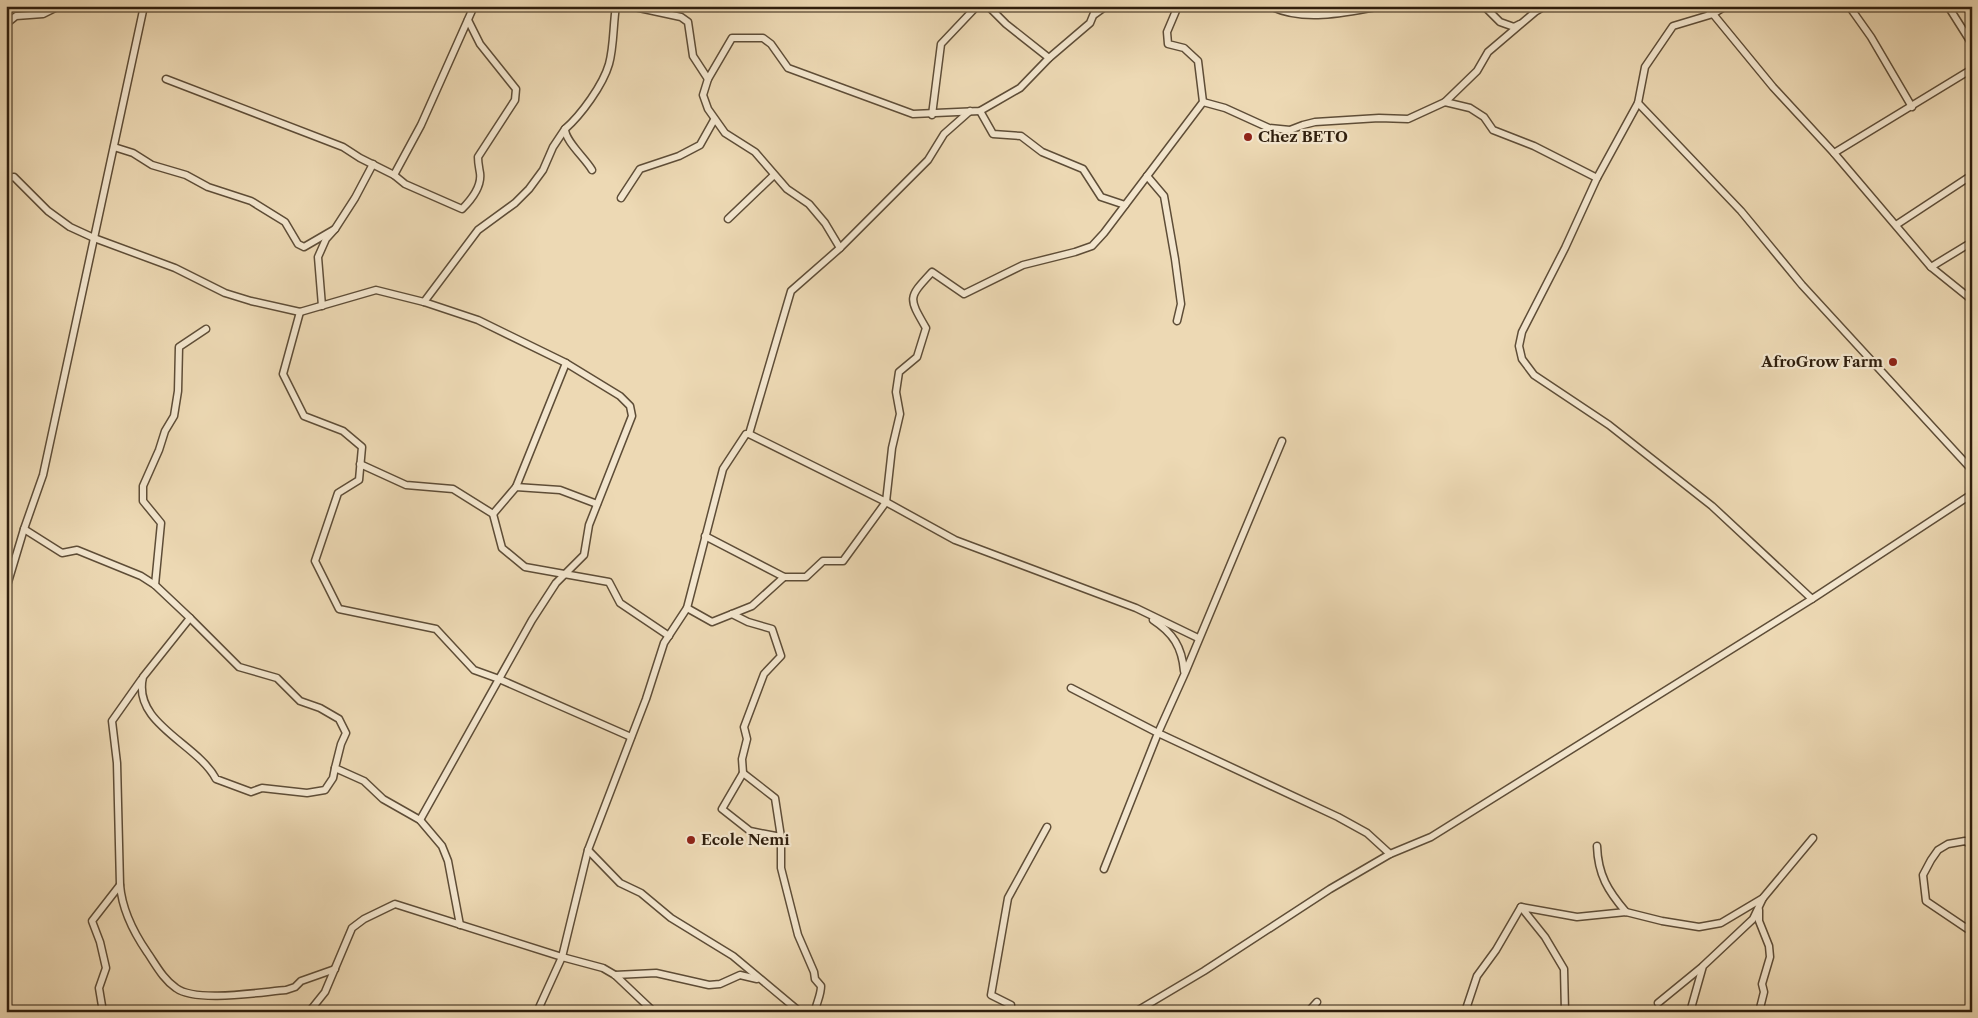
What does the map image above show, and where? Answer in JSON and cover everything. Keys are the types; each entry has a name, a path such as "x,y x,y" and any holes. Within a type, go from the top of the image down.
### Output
{"street":[{"path":"6,24 16,16 43,14 58,6"},
{"path":"6,589 24,528 43,475 144,6"},
{"path":"394,176 421,124 474,6"},
{"path":"424,302 478,230 515,203 529,189 543,170 553,147 565,129 578,118 608,65 616,6"},
{"path":"630,6 681,17 688,22 693,56 708,79"},
{"path":"932,115 941,44 977,6"},
{"path":"988,6 1006,24 1049,58"},
{"path":"840,248 825,223 808,204 787,189 755,152 726,134 714,120 703,95 708,79 732,38 763,38 771,44 788,68 912,114 932,115 980,111 1020,88 1049,58 1090,23 1097,6"},
{"path":"1093,16 1106,6"},
{"path":"705,536 784,578 806,577 823,561 843,561 886,502 892,448 900,414 896,392 899,372 917,357 926,328 912,303 914,292 932,272 964,294 1023,265 1076,252 1092,246 1104,233 1203,102 1198,60 1184,48 1168,44 1167,32 1178,6"},
{"path":"1270,6 1278,10 1319,17 1382,6"},
{"path":"1484,6 1500,22 1514,27 1523,22"},
{"path":"1203,102 1225,108 1269,128 1290,130 1315,122 1379,118 1408,119 1445,102 1477,70 1488,52 1545,6"},
{"path":"1704,6 1713,14 1773,87 1834,153 1931,267 1972,300"},
{"path":"1726,6 1713,14 1673,26 1645,67 1638,103 1597,178 1565,248 1522,332 1519,346 1522,359 1534,375 1609,425 1712,506 1812,599"},
{"path":"1849,6 1871,37 1912,107"},
{"path":"1948,6 1972,44"},
{"path":"166,79 343,147 405,184 462,209 478,189 480,173 477,166 478,156 514,100 516,89 480,44 468,20"},
{"path":"1834,153 1972,69"},
{"path":"1445,102 1470,108 1484,117 1493,130 1534,146 1597,178"},
{"path":"1638,103 1741,211 1802,285 1972,470"},
{"path":"537,1012 562,957 588,850 646,700 664,643 687,608 723,469 746,434 749,434 791,291 840,248 928,160 944,134 970,111"},
{"path":"980,111 993,134 1021,136 1042,152 1083,169 1101,197 1125,206"},
{"path":"621,198 640,169 680,156 700,145 714,120"},
{"path":"565,129 565,134 570,142 592,170"},
{"path":"114,147 133,153 152,165 186,175 208,187 251,201 285,222 298,244 304,248 335,229"},
{"path":"322,306 318,257 326,239 335,229 355,198 373,164"},
{"path":"728,219 774,175"},
{"path":"1896,225 1972,175"},
{"path":"1147,176 1164,196 1175,258 1180,304 1177,321"},
{"path":"6,178 14,177 48,211 70,227 94,238 175,268 225,293 271,307 300,312 376,290 424,302 478,320 566,363 620,396 630,406 632,416 589,525 584,555 556,583 532,620 420,820"},
{"path":"1931,267 1972,242"},
{"path":"300,312 283,374 304,416 342,432 362,447 359,480 338,493 315,561 340,609 436,629 474,670 499,679 631,737"},
{"path":"155,585 161,523 143,501 143,486 165,431 174,416 178,391 179,348 206,330"},
{"path":"493,514 516,487 566,363"},
{"path":"749,434 886,502 955,540 1136,608 1198,638"},
{"path":"1104,869 1158,733 1282,441"},
{"path":"360,464 406,485 453,489 493,514 502,548 525,567 609,582 620,603 668,636"},
{"path":"516,487 560,490 597,504"},
{"path":"1135,1012 1204,971 1330,889 1390,854 1431,837 1812,599 1972,494"},
{"path":"24,528 62,553 77,550 127,569 155,585 240,667 276,678 300,701 320,708 339,719 346,733 341,744 332,778 325,790 307,793 262,788 251,792 216,779 210,767 194,752 161,727 148,709 143,701 141,687 143,677"},
{"path":"6,570 16,560"},
{"path":"687,608 712,622 752,606 784,578"},
{"path":"1136,608 1167,630 1181,653 1185,673"},
{"path":"732,614 748,622 772,629 781,656 764,674 744,727 747,738 742,759 743,773 722,809 750,831 781,837"},
{"path":"190,618 143,677 112,722 117,763 122,900 139,940 164,977 178,990 198,995 219,996 286,990 295,987 301,981 335,969"},
{"path":"1071,688 1158,733 1338,817 1367,833 1390,854"},
{"path":"335,768 364,781 389,804 420,820 442,846 448,861 460,926"},
{"path":"743,773 775,798 781,837 781,868 798,935 816,979 821,986 821,995 816,1002 815,1012"},
{"path":"1010,1012 1011,1005 991,995 1008,898 1047,827"},
{"path":"1658,1003 1703,966 1753,919 1763,898 1813,838"},
{"path":"1972,845 1965,841 1948,844 1938,850 1923,875 1926,901 1972,932"},
{"path":"1598,846 1601,871 1606,885 1626,912"},
{"path":"588,850 620,883 641,893 671,918 733,956 800,1012"},
{"path":"103,1012 99,988 106,968 100,942 92,921 120,886"},
{"path":"1521,907 1577,916 1626,912 1662,921 1699,927 1720,923 1763,898"},
{"path":"309,1012 325,992 338,957 352,928 364,919 395,904 562,957 596,965 615,975 654,1012"},
{"path":"1758,1012 1764,992 1762,984 1770,957 1769,946 1760,920 1759,906"},
{"path":"1465,1012 1478,976 1496,950 1521,907"},
{"path":"1521,907 1545,937 1564,968 1565,1012"},
{"path":"1690,1012 1703,966"},
{"path":"615,975 656,973 710,985 720,984 740,975 761,980"},
{"path":"1308,1012 1317,1002"}],"place":[{"name":"Chez BETO","path":"1248,137"},
{"name":"AfroGrow Farm","path":"1893,362"},
{"name":"Ecole Nemi","path":"691,840"}]}
